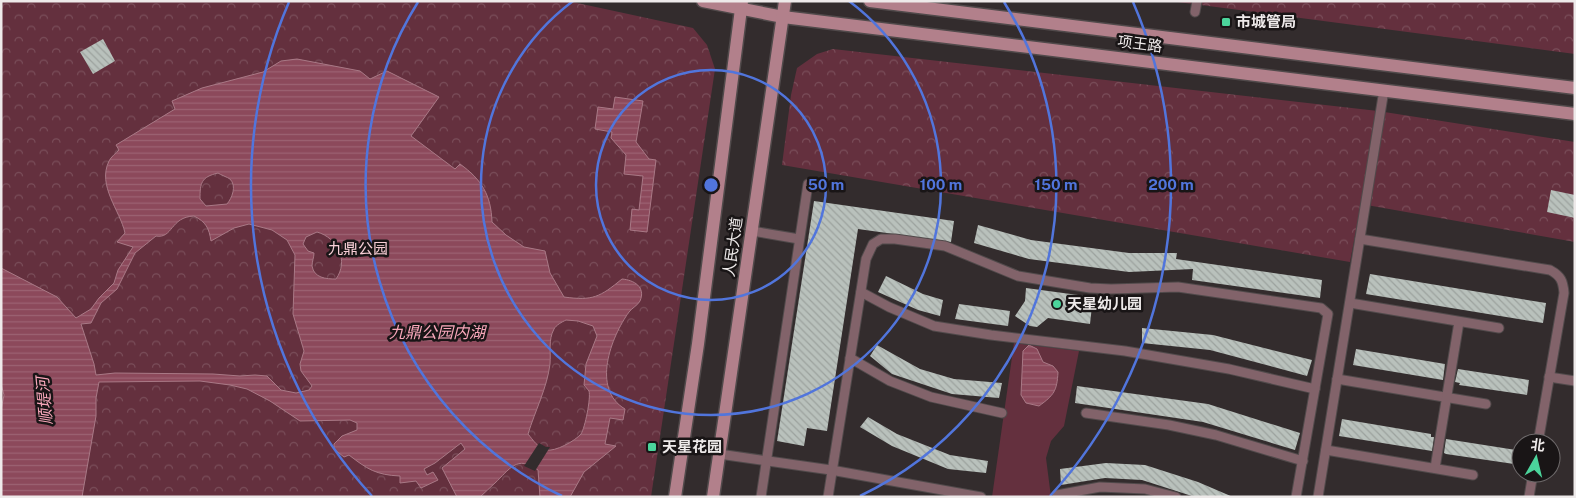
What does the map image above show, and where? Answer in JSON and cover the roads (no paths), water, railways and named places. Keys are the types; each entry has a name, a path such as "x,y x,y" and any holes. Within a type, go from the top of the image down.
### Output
{"main road":[{"name":"项王路","path":"703,1 741,5 783,17 1575,114"},
{"name":"人民大道","path":"713,497 785,1"},
{"name":"项王路","path":"870,1 1575,88"},
{"name":"人民大道","path":"676,497 698,344 741,5"}],"lane":[{"path":"1195,12 1198,1"},
{"path":"1318,497 1384,90"},
{"path":"761,497 808,184"},
{"path":"752,231 800,239"},
{"path":"828,497 866,259 873,244 881,239 895,239 945,246 1018,276 1090,288 1178,287 1321,308 1328,314 1296,497"},
{"path":"1360,239 1550,270 1559,275 1563,283 1564,293 1540,433"},
{"path":"861,292 889,307 934,326 991,335 1125,351 1228,369 1315,389"},
{"path":"1350,303 1499,328"},
{"path":"1435,468 1459,322"},
{"path":"850,358 890,381 931,397 1002,413"},
{"path":"1549,377 1575,381"},
{"path":"1337,379 1486,404"},
{"path":"1086,413 1169,425 1216,435 1303,461"},
{"path":"1326,450 1473,475"},
{"path":"719,454 831,470 981,497"},
{"path":"1529,497 1531,483"},
{"path":"1057,495 1100,487 1145,489 1176,497"}],"water":[{"name":"九鼎公园内湖","path":"297,59 360,71 370,79 387,71 439,97 411,136 455,169 460,164 480,182 490,204 492,222 506,235 524,247 545,251 550,273 564,297 589,298 596,296 602,294 622,279 635,283 640,288 640,301 629,312 622,323 611,348 608,362 607,376 609,389 615,400 625,409 623,420 610,418 605,444 616,446 584,472 570,497 540,497 538,470 524,463 509,469 480,497 457,497 442,468 465,449 461,443 424,469 427,475 433,472 438,480 421,488 416,481 400,483 400,476 372,470 349,455 344,457 334,449 334,444 342,436 357,430 357,423 350,420 300,421 270,401 247,389 200,381 99,382 96,398 96,416 82,497 1,497 1,410 4,395 1,384 1,268 57,297 76,318 91,309 114,283 118,270 133,247 117,242 125,233 107,189 106,170 109,161 119,150 116,145 175,109 172,101 202,88 263,72 281,61","holes":["218,173 230,179 233,185 233,192 227,204 206,206 200,199 201,185 208,176","194,216 204,223 208,229 211,241 234,228 249,224 272,230 287,240 295,255 293,314 304,351 300,364 301,371 312,386 309,390 296,393 281,390 267,376 255,375 115,373 96,375 81,324 91,323 101,303 117,289 135,253 156,236 166,234 180,220","317,232 331,239 336,245 341,258 340,272 336,279 325,278 315,273 312,266 314,253 308,251 303,244 306,237","566,320 578,321 593,326 597,336 586,364 584,385 589,391 589,395 581,434 565,445 546,450 538,446 528,434 544,391 550,364 550,342 556,326"]},
{"path":"615,97 643,101 636,142 649,159 656,160 647,232 630,230 632,209 639,210 643,176 624,174 626,155 611,138 612,132 595,129 598,107 613,109"},
{"path":"1029,345 1037,349 1043,362 1053,366 1058,372 1054,392 1039,406 1026,403 1021,395 1023,351"}],"place":[{"name":"市城管局","path":"1226,22"},
{"name":"天星幼儿园","path":"1057,304"},
{"name":"天星花园","path":"652,447"}],"park label":[{"name":"九鼎公园","path":"358,249"}],"water label":[{"name":"顺堤河","path":"44,401"}]}
